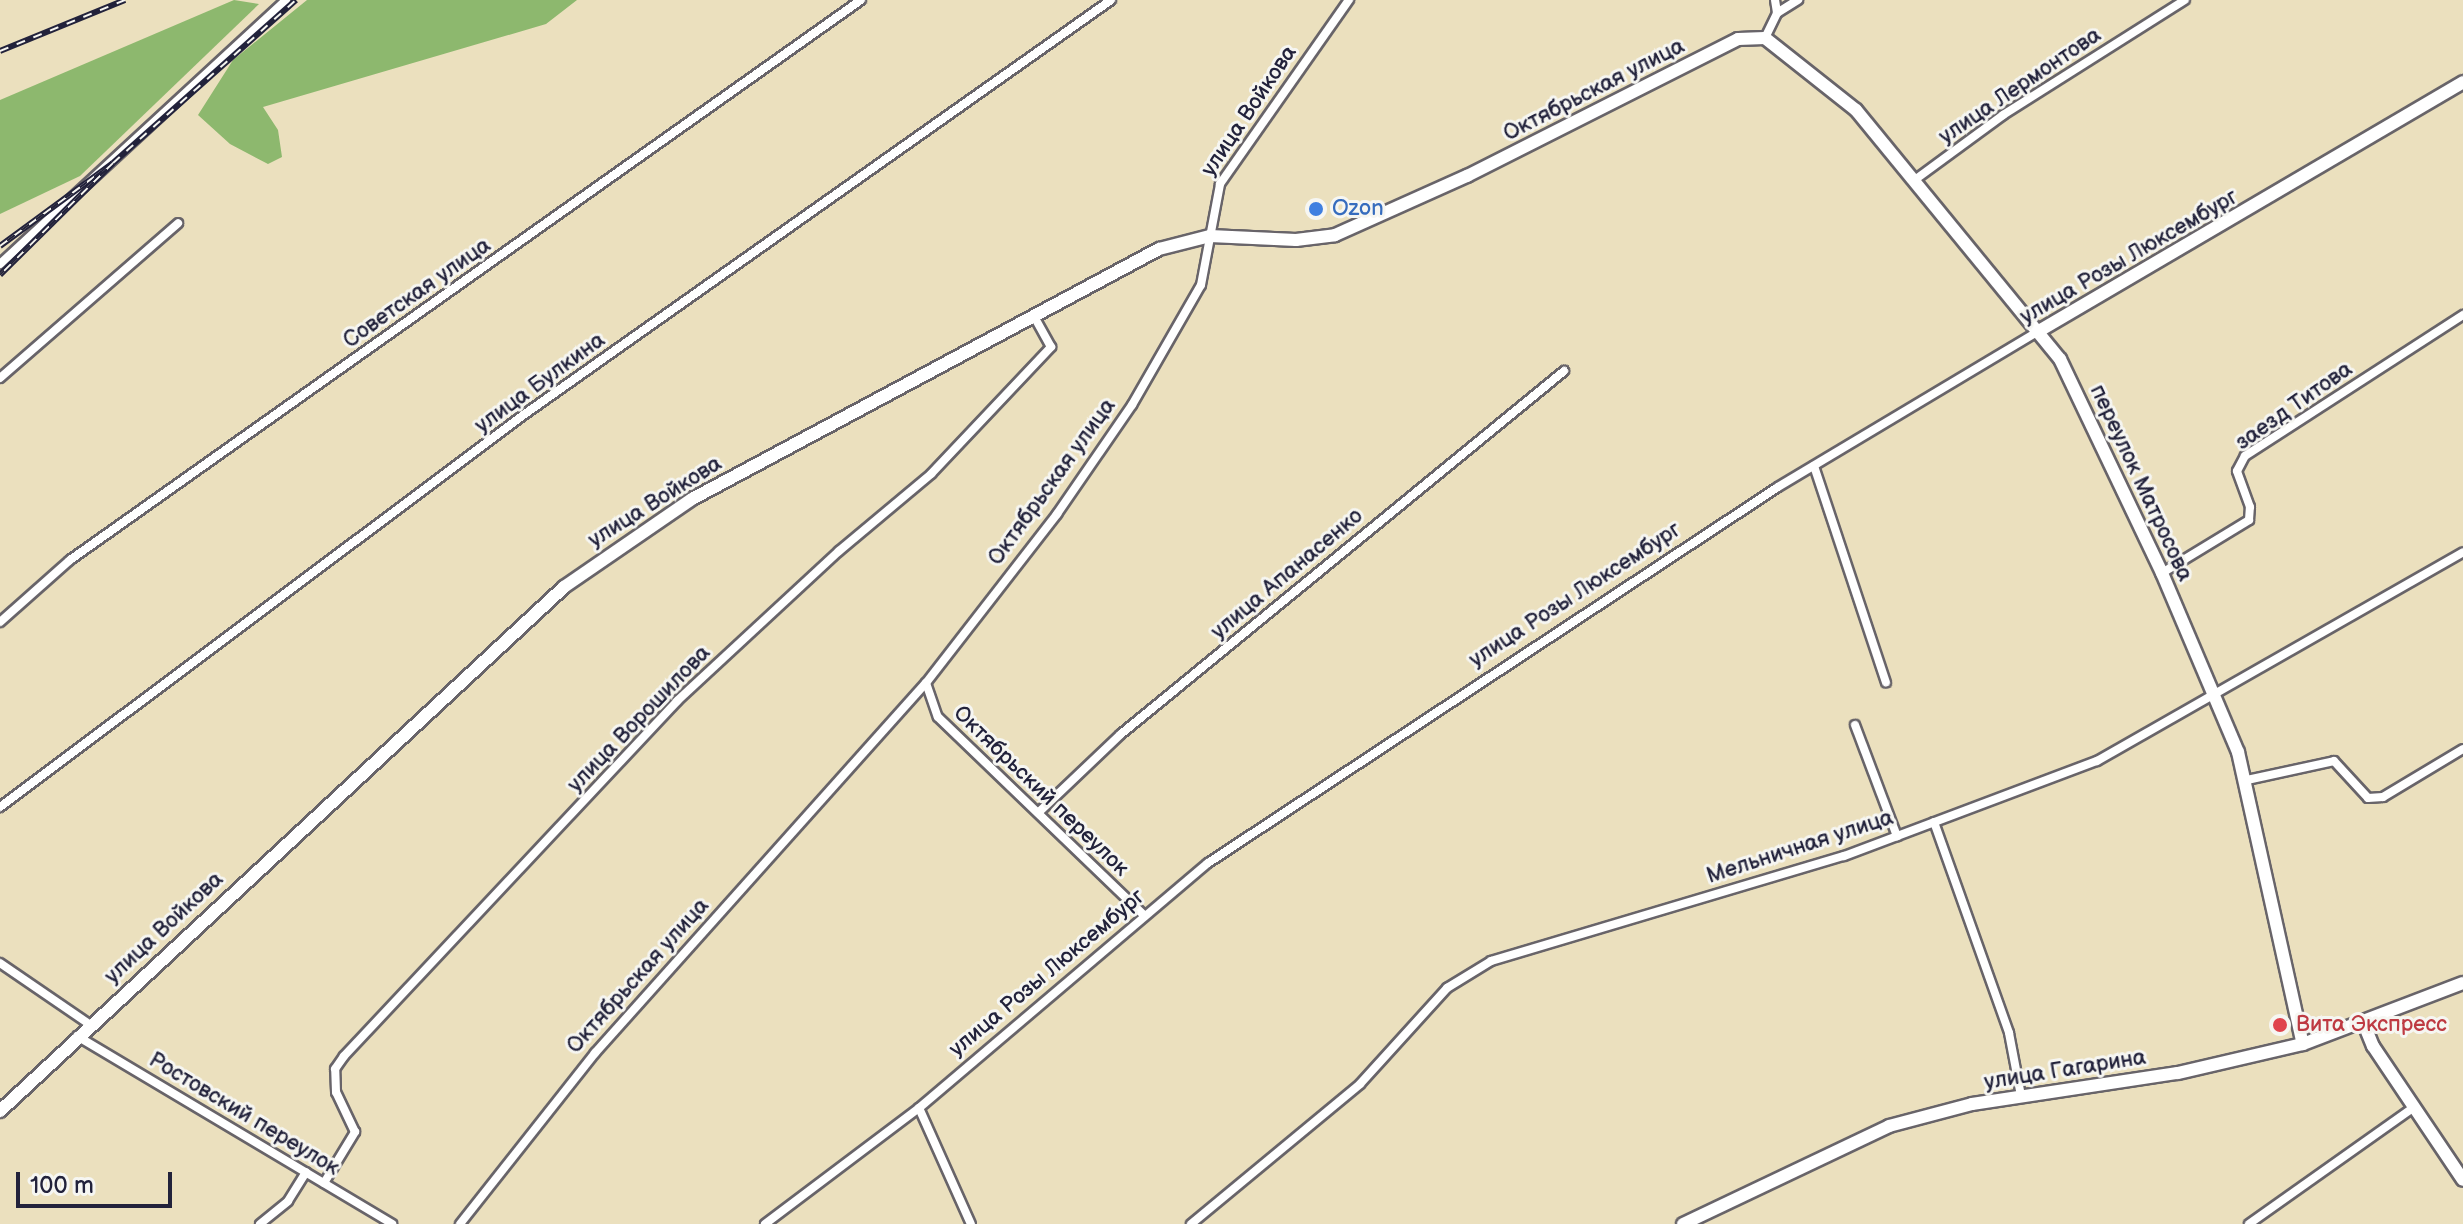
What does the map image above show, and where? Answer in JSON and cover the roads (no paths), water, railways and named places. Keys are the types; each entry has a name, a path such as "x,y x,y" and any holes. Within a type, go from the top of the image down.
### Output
{"main road":[{"name":"Октябрьская улица","path":"1210,236 1296,240 1335,235 1467,176 1738,39 1765,38"},
{"name":"переулок Матросова","path":"1765,38 1856,110 1916,179 2039,331 2090,415 2162,573 2247,780 2303,1044"},
{"name":"улица Розы Люксембург","path":"2039,331 2260,206 2463,82"},
{"name":"улица Войкова","path":"0,1111 89,1024 492,651 616,547 692,499 1159,249 1210,236"},
{"name":"улица Гагарина","path":"1683,1224 1889,1126 2021,1096 2178,1073 2303,1044 2364,1024 2463,983"},
{"path":"2364,1024 2413,1108 2463,1180"}],"street":[{"path":"0,264 286,0"},
{"name":"Советская улица","path":"0,622 70,560 861,0"},
{"name":"улица Булкина","path":"0,807 12,803 522,416 1111,0"},
{"name":"улица Войкова","path":"1210,236 1220,184 1349,0"},
{"path":"1775,0 1777,13"},
{"path":"1765,38 1777,13 1798,0"},
{"name":"улица Лермонтова","path":"1916,179 2003,115 2185,0"},
{"path":"0,378 27,351 55,335 178,223"},
{"name":"Октябрьская улица","path":"460,1224 595,1053 926,683 1057,514 1132,405 1201,285 1210,236"},
{"name":"заезд Титова","path":"2162,573 2249,520 2250,507 2237,471 2245,456 2463,315"},
{"name":"улица Ворошилова","path":"324,1183 355,1132 336,1092 335,1069 344,1056 677,701 839,551 931,474 1040,359 1051,347 1034,316"},
{"name":"улица Розы Люксембург","path":"765,1224 919,1108 1208,863 1426,716 1814,466 2039,331"},
{"name":"улица Апанасенко","path":"1039,812 1133,724 1564,371"},
{"path":"1814,466 1886,682"},
{"name":"Мельничная улица","path":"1191,1224 1360,1084 1447,988 1491,961 1897,836 2097,761 2463,552"},
{"name":"Октябрьский переулок","path":"926,683 938,717 1145,916"},
{"path":"1855,725 1897,836"},
{"path":"2247,780 2334,761 2368,798 2383,797 2463,749"},
{"path":"1934,822 2009,1033 2021,1096"},
{"path":"0,963 89,1024"},
{"name":"Ростовский переулок","path":"77,1036 392,1224"},
{"path":"919,1108 971,1224"},
{"path":"2249,1224 2413,1108"},
{"path":"260,1224 288,1201 306,1172"}],"railway":[{"path":"0,51 125,0"},
{"path":"113,163 296,0"},
{"path":"0,246 113,163 0,275"}],"place":[{"name":"Ozon","path":"1316,209"},
{"name":"Вита Экспресс","path":"2280,1025"}]}
